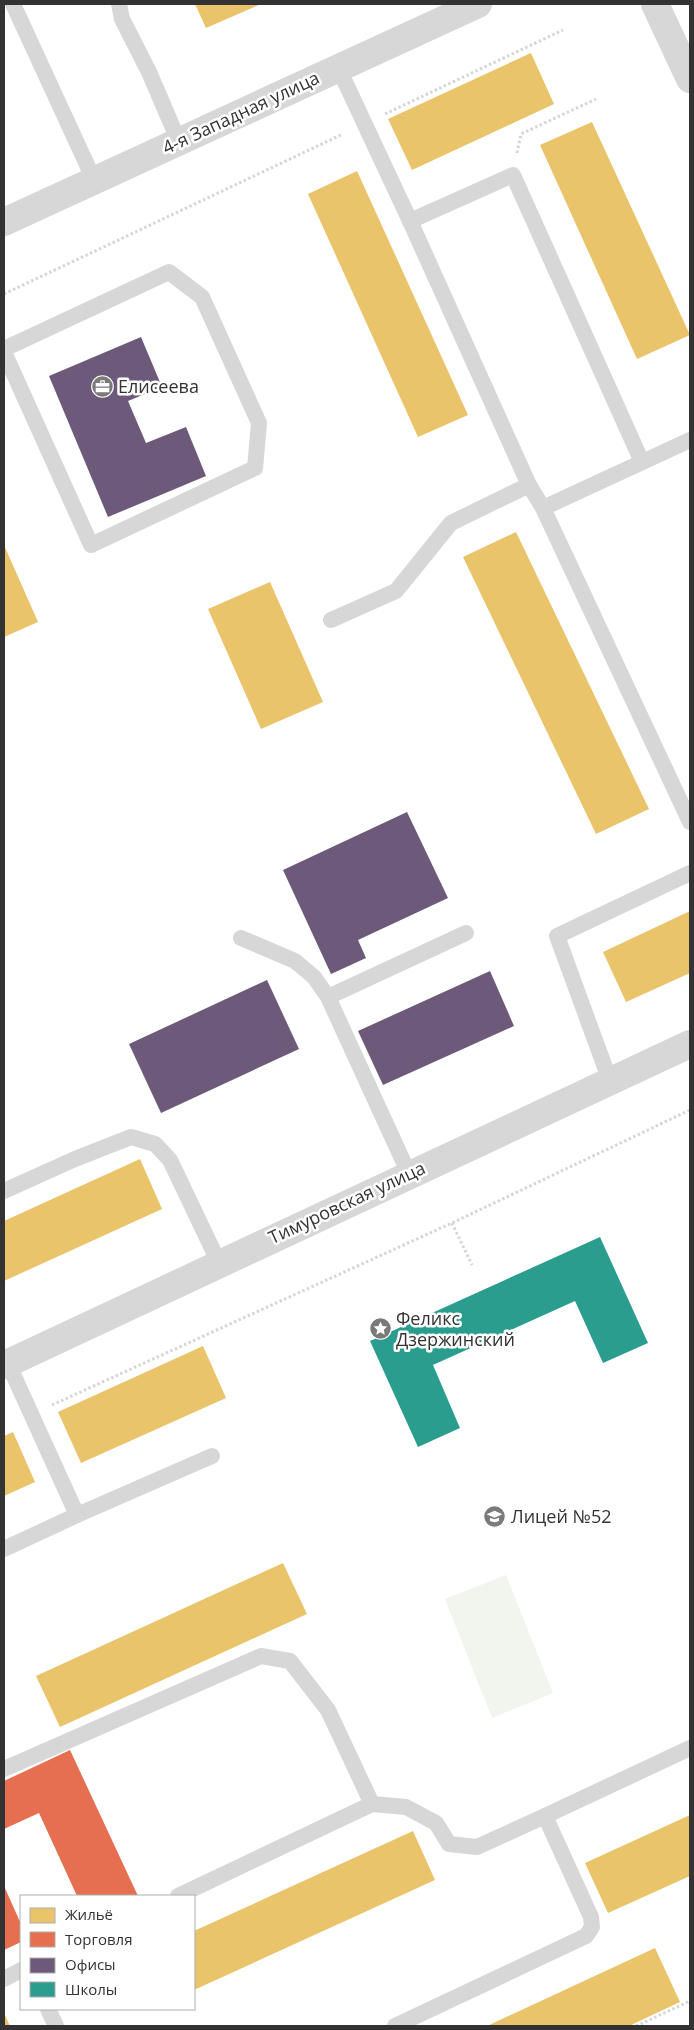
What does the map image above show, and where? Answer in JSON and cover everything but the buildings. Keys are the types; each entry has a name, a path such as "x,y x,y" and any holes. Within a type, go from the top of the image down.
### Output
{"street":[{"name":"4-я Западная улица","path":"4,222 478,4"},
{"path":"654,4 690,79"},
{"name":"Тимуровская улица","path":"6,1364 690,1044"}],"lane":[{"path":"13,4 94,180"},
{"path":"119,4 122,19 149,72 179,142"},
{"path":"339,69 363,124 410,221 528,485 542,508 690,822"},
{"path":"410,221 513,175 642,462"},
{"path":"169,272 202,297 259,423 255,468 91,545 4,351 169,272"},
{"path":"542,508 690,440"},
{"path":"331,620 396,590 451,523 528,485"},
{"path":"610,1081 557,936 690,873"},
{"path":"328,997 466,933"},
{"path":"241,938 295,961 314,977 328,997 409,1174"},
{"path":"4,1191 75,1159 131,1137 155,1144 170,1160 219,1263"},
{"path":"6,1364 32,1415 77,1515"},
{"path":"4,1549 212,1456"},
{"path":"4,1769 261,1656 290,1661 328,1710 372,1804"},
{"path":"180,1895 372,1804 406,1807 436,1823 449,1844 476,1846 690,1748"},
{"path":"396,2026 586,1936 592,1927 591,1917 545,1816"},
{"path":"4,1979 20,1971"},
{"path":"48,2010 56,2026"}],"path":[{"path":"4,294 563,30"},
{"path":"513,175 521,134 596,99"},
{"path":"32,1415 452,1223 690,1110"},
{"path":"452,1223 472,1265"},
{"path":"636,2026 690,2001"}],"shaded area":[{"path":"506,1575 553,1693 492,1718 445,1599"}],"place":[{"name":"Елисеева","path":"102,387"},
{"name":"Феликс Дзержинский","path":"380,1329"},
{"name":"Лицей №52","path":"495,1517"}]}
